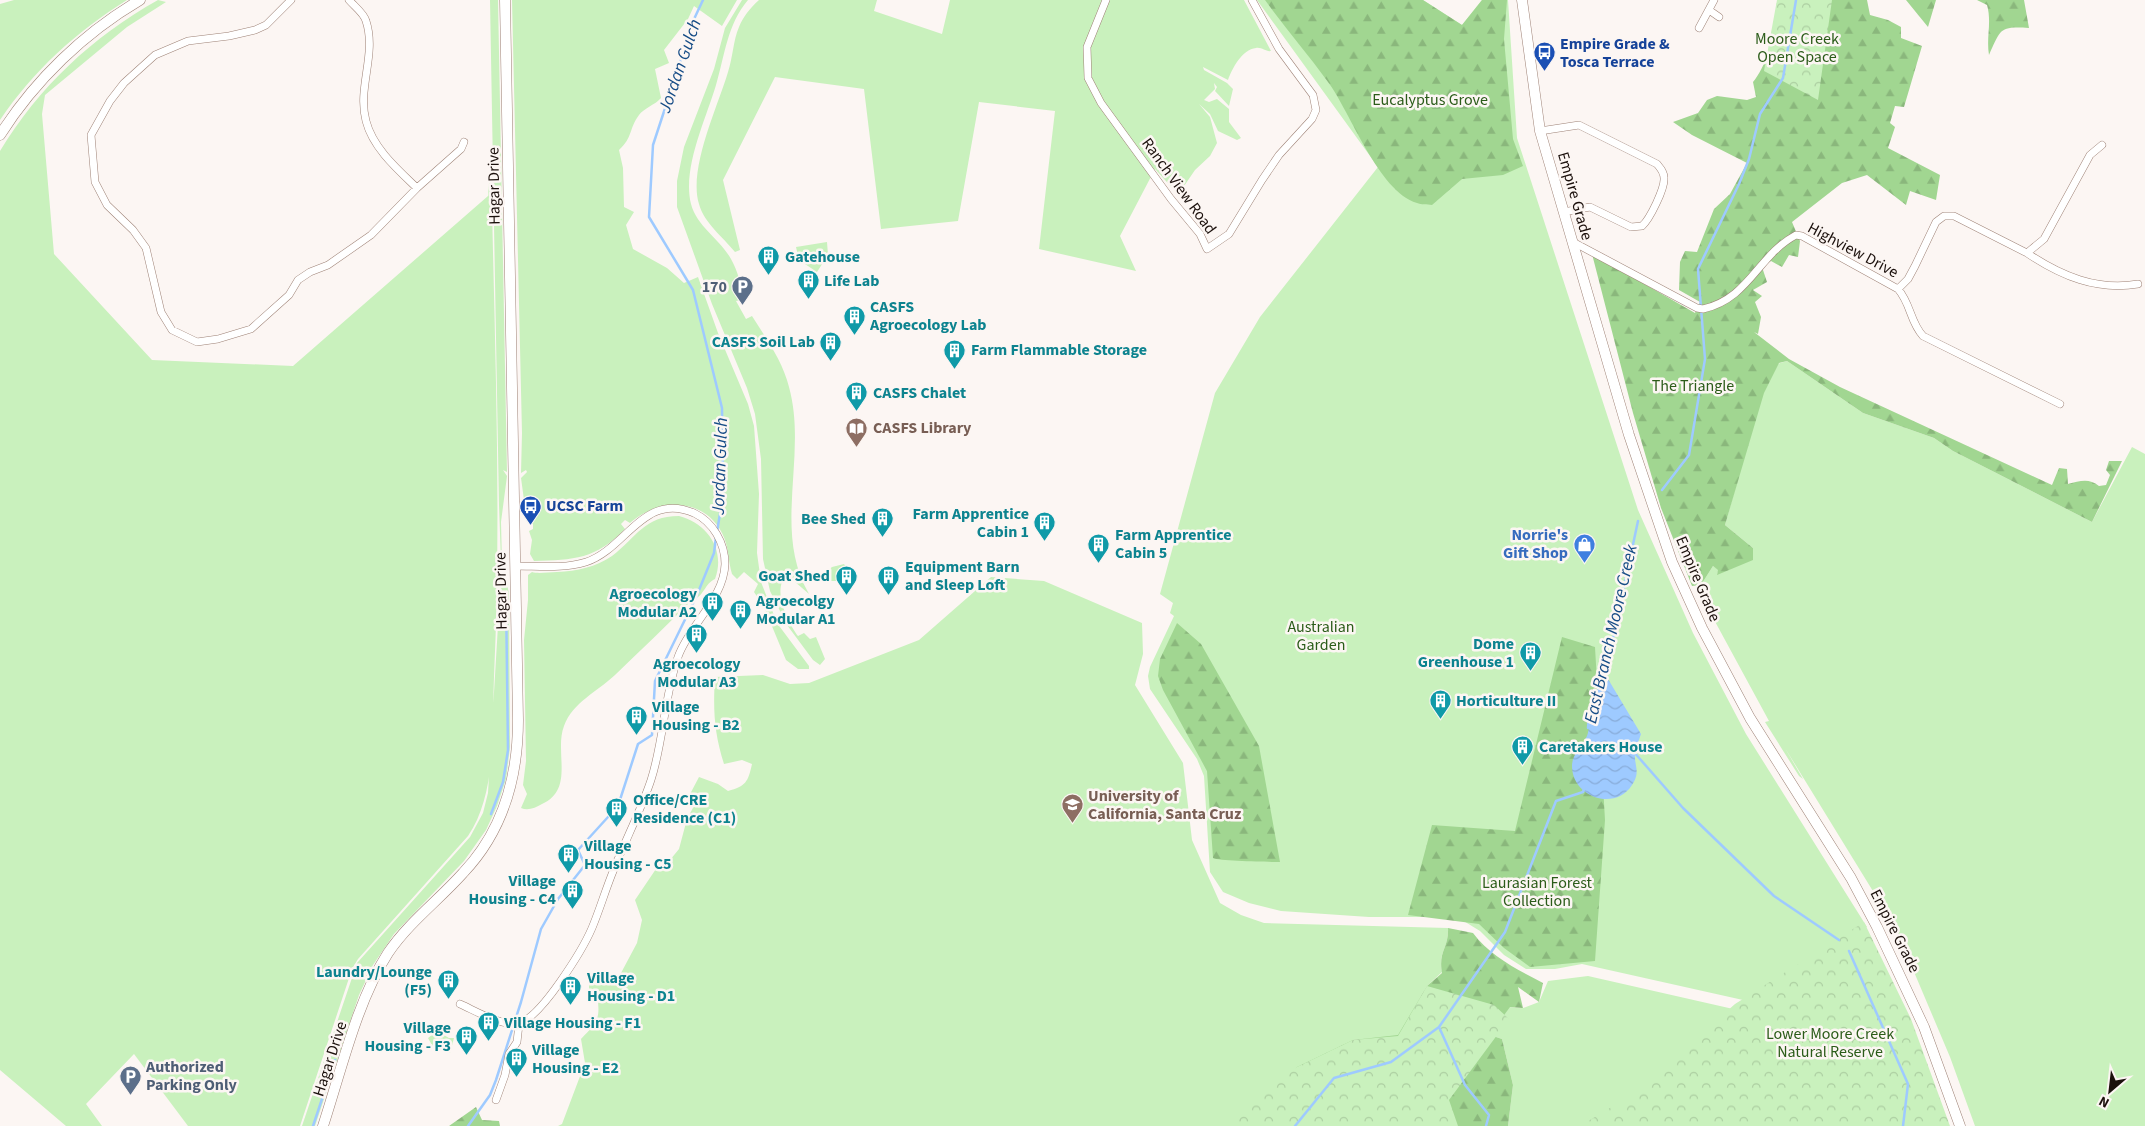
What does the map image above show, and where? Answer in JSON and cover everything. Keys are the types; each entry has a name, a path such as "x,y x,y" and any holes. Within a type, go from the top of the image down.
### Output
{"main road":[{"path":"0,135 14,113 60,61 110,19 140,0"},
{"name":"Hagar Drive","path":"323,1126 365,1000 377,971 405,931 473,862 494,829 507,799 515,770 518,739 505,0"},
{"name":"Empire Grade","path":"1522,0 1540,131 1634,451 1672,562 1702,628 1750,718 1851,878 1877,927 1924,1027 1960,1126"}],"street":[{"path":"291,0 266,25 242,33 188,41 155,56 124,83 110,101 91,135 94,182 108,205 133,230 146,248 161,312 172,330 197,342 218,339 251,329 289,295 298,280 328,265 372,235 416,188 454,155 464,142"},
{"path":"349,0 366,19 370,49 366,74 366,120 375,142 394,166 416,188"},
{"name":"Ranch View Road","path":"1106,0 1087,47 1088,78 1101,103 1200,234 1207,248 1228,234 1279,155 1312,119 1316,110 1313,96 1279,49 1252,0"},
{"path":"1699,28 1714,0"},
{"path":"1709,10 1720,17"},
{"path":"1540,131 1572,125 1588,128 1657,164 1662,170 1664,183 1650,218 1642,226 1631,227 1590,207 1564,212"},
{"path":"2026,253 2044,240 2090,155 2102,145"},
{"path":"1898,289 1908,279 1916,266 1936,222 1944,216 1954,216 2026,253 2052,269 2091,284 2124,287 2138,284"},
{"name":"Highview Drive","path":"1573,242 1697,308 1711,307 1738,294 1777,247 1796,235 1898,289 1907,300 1914,327 1923,336 2060,404"},
{"path":"460,1004 490,1019 519,1024 532,1017 562,980 592,929 606,887 651,778 671,679 678,654 719,588 725,564 721,542 715,530 694,513 674,509 653,512 640,519 601,556 586,562 567,566 515,566"},
{"path":"496,1100 505,1075 509,1054 516,1042 519,1024"}],"green space":[{"path":"14,0 127,0 91,25 57,53 27,85 0,120 0,4"},
{"path":"158,0 166,2 127,27 45,95 42,114 54,254 152,360 293,366 488,196 491,158 497,418 497,547 493,738 488,780 484,800 468,836 358,959 352,969 300,1126 188,1126 134,1054 86,1104 102,1126 66,1126 0,1070 0,151 32,106 69,65 111,30"},
{"path":"490,0 498,0 507,472 503,470 507,476 501,522 502,563 499,505"},
{"path":"512,0 737,0 722,26 694,6 688,19 664,50 669,63 655,69 661,98 639,115 627,141 619,150 623,168 624,207 634,212 626,225 633,249 667,268 684,283 698,277 718,333 748,404 754,426 759,494 757,553 761,582 777,623 809,666 809,669 798,669 786,660 764,607 754,592 758,584 744,572 737,579 732,574 726,543 722,533 714,521 703,512 692,507 666,506 653,509 630,523 625,520 621,524 625,529 614,539 604,547 584,556 561,560 534,561 530,554 532,540 529,531 533,529 533,524 527,522 521,478 527,472 526,470 521,473 522,433"},
{"path":"742,0 748,0 731,30 716,85 692,159 689,190 691,204 698,219 721,245 736,268 745,299 736,301 746,319 752,316 783,368 789,387 794,413 795,439 791,519 793,544 798,570 809,594 787,575 782,581 781,597 786,614 798,636 804,633 810,639 816,637 825,659 820,665 813,660 787,625 770,591 763,559 761,459 755,414 747,388 712,304 677,207 677,181 684,147 714,69 725,28"},
{"path":"759,0 877,0 874,11 942,34 950,0 1244,0 1271,51 1258,48 1246,52 1235,65 1228,80 1203,67 1204,70 1227,83 1233,89 1229,106 1215,91 1217,87 1214,83 1215,89 1204,100 1209,102 1217,99 1229,109 1229,122 1241,138 1237,140 1218,131 1210,114 1199,104 1210,117 1217,143 1210,156 1195,170 1180,192 1175,191 1155,169 1120,236 1136,271 1039,249 1055,111 979,102 958,221 881,229 864,89 775,77 723,180 740,250 735,252 709,224 701,211 697,190 697,173 706,138 730,66 737,32 745,16"},
{"name":"Australian Garden","path":"1257,0 1423,0 1462,25 1482,0 1508,0 1517,138 1638,510 1693,633 1746,734 1867,927 1743,1000 1582,964 1555,969 1526,969 1504,955 1480,931 1462,920 1436,917 1369,917 1281,911 1249,903 1223,892 1210,872 1204,776 1197,759 1150,689 1148,676 1150,667 1174,616 1170,613 1173,603 1160,594 1215,393 1260,317 1378,167"},
{"name":"Eucalyptus Grove","path":"1265,0 1423,0 1462,25 1482,0 1507,0 1504,39 1513,139 1523,166 1503,175 1462,179 1432,205 1419,204 1403,196 1378,168 1328,82"},
{"name":"Moore Creek Open Space","path":"1777,0 1832,0 1818,100 1764,71"},
{"name":"The Triangle","path":"1778,0 1867,0 1870,15 1888,20 1901,27 1901,38 1922,46 1904,107 1895,106 1890,123 1895,127 1888,148 1940,175 1936,200 1910,191 1906,205 1867,175 1842,183 1792,222 1800,241 1798,257 1789,255 1782,267 1771,261 1762,267 1767,282 1753,290 1762,296 1755,302 1761,317 1758,334 1754,332 1789,359 1840,387 2052,485 2059,468 2067,469 2068,484 2084,481 2095,483 2099,486 2106,485 2110,475 2106,470 2109,461 2122,461 2092,522 1953,451 1934,438 1863,413 1787,361 1779,363 1764,393 1725,525 1753,548 1753,560 1717,575 1718,570 1713,566 1701,585 1692,586 1661,508 1633,413 1592,254 1695,313 1700,302 1679,290 1680,262 1685,251 1697,252 1714,209 1730,194 1747,163 1692,135 1673,122 1698,113 1707,100 1717,96 1747,100 1756,97 1753,82 1762,69 1773,41 1778,15"},
{"path":"1906,0 1936,0 1928,27"},
{"path":"1977,0 2024,0 2029,28 2012,28 2002,31 1989,55 1987,5"},
{"path":"827,242 828,255 817,272 799,260 796,247"},
{"path":"1787,361 1863,413 1934,438 1953,451 2092,522 2132,447 2145,454 2145,1126 1975,1126 1950,1057 1895,927 1785,748 1803,779 1799,776 1765,722 1769,721 1712,616 1701,585 1713,566 1719,570 1717,574 1753,548 1725,525 1760,400 1777,364"},
{"path":"679,516 698,525 712,539 718,558 715,579 615,675 573,710 564,726 562,736 562,769 558,789 552,797 534,808 521,808 527,794 523,785 526,761 524,640 528,600 528,575 532,572 564,571 593,566 612,556 649,524 667,517"},
{"path":"844,564 850,573 845,581 825,581 825,573 832,567"},
{"path":"501,575 502,579 506,579 509,594 510,747 506,779 497,806 486,830 464,861 394,934 373,965 359,995 315,1126 302,1126 357,963 470,837 483,813 488,793"},
{"path":"991,577 1044,581 1142,623 1143,654 1135,685 1183,763 1192,840 1220,903 1241,915 1264,923 1448,928 1447,940 1441,959 1442,972 1427,986 1398,1036 1353,1040 1272,1126 558,1126 562,1124 585,1063 581,1039 594,1024 598,1015 597,995 589,990 589,983 597,979 605,985 621,973 637,943 642,920 635,900 660,863 670,860 679,849 687,819 694,806 689,796 699,777 718,784 728,791 742,785 749,775 752,764 742,760 724,764 715,721 715,677 763,675 790,684 809,683 919,640"},
{"path":"1177,623 1201,644 1259,746 1280,862 1234,861 1213,858 1207,771 1163,690 1158,676 1160,659"},
{"name":"Laurasian Forest Collection","path":"1562,637 1595,647 1605,820 1595,961 1530,967 1504,948 1479,924 1408,915 1432,825 1515,831"},
{"name":"Lower Moore Creek Natural Reserve","path":"1864,922 1911,1019 1950,1126 1580,1126 1633,1094 1735,1004"},
{"path":"1448,928 1473,933 1496,956 1543,983 1539,1002 1518,987 1523,1008 1510,1007 1502,1018 1472,1029 1502,1039 1513,1085 1508,1126 1272,1126 1286,1082 1297,1067 1353,1040 1398,1035 1427,986 1442,973 1441,959 1447,940"},
{"path":"1588,976 1742,1011 1892,1126 1508,1126 1513,1085 1502,1039 1471,1029 1502,1018 1509,1007 1523,1008 1539,1002 1548,981"},
{"path":"1427,986 1494,1005 1509,1019 1449,1100 1458,1126 1223,1126 1297,1067 1353,1040 1398,1036"},
{"path":"437,1031 449,1038 454,1038 450,1053 433,1047 428,1038"},
{"path":"476,1107 482,1120 499,1121 500,1126 449,1126"}],"water":[{"path":"1605,674 1641,734 1635,753 1637,773 1635,780 1625,793 1615,798 1606,799 1587,793 1579,786 1574,777 1572,766 1575,754 1587,736 1591,708"}],"waterway":[{"name":"Jordan Gulch","path":"703,0 695,17 653,145 649,217 693,290 722,408 723,495 717,532"},
{"name":"East Branch Moore Creek","path":"1662,490 1689,455 1705,359 1698,269 1739,184 1749,159 1760,114 1783,78 1796,0"},
{"name":"East Branch Moore Creek","path":"1588,728 1589,714 1606,671 1638,521"},
{"name":"Jordan Gulch","path":"468,1126 490,1095 496,1080 521,1002 541,929 558,899 585,865 578,850 618,806 638,744 652,735 655,681 697,595 714,553 716,537"},
{"path":"491,814 503,782 508,750 506,596"},
{"path":"1633,751 1683,808 1774,896 1839,940"},
{"name":"East Branch Moore Creek","path":"1295,1126 1334,1078 1391,1062 1439,1027 1505,932 1556,801 1583,792 1584,789"},
{"path":"1849,951 1908,1084 1903,1126"},
{"path":"1439,1027 1465,1085 1489,1115 1486,1126"},
{"path":"313,1126 335,1060"}],"place":[{"name":"Empire Grade & Tosca Terrace","path":"1544,72"},
{"name":"Gatehouse","path":"769,276"},
{"name":"Life Lab","path":"808,300"},
{"name":"170","path":"743,306"},
{"name":"CASFS Agroecology Lab","path":"854,335"},
{"name":"CASFS Soil Lab","path":"831,361"},
{"name":"Farm Flammable Storage","path":"955,369"},
{"name":"CASFS Chalet","path":"857,412"},
{"name":"CASFS Library","path":"857,447"},
{"name":"UCSC Farm","path":"530,525"},
{"name":"Bee Shed","path":"882,538"},
{"name":"Farm Apprentice Cabin 1","path":"1045,542"},
{"name":"Farm Apprentice Cabin 5","path":"1099,563"},
{"name":"Norrie's Gift Shop","path":"1584,563"},
{"name":"Goat Shed","path":"846,595"},
{"name":"Equipment Barn and Sleep Loft","path":"889,595"},
{"name":"Agroecology Modular A2","path":"713,622"},
{"name":"Agroecolgy Modular A1","path":"740,629"},
{"name":"Agroecology Modular A3","path":"697,654"},
{"name":"Dome Greenhouse 1","path":"1530,672"},
{"name":"Horticulture II","path":"1440,720"},
{"name":"Village Housing - B2","path":"636,735"},
{"name":"Caretakers House","path":"1523,766"},
{"name":"University of California, Santa Cruz","path":"1072,824"},
{"name":"Office/CRE Residence (C1)","path":"617,828"},
{"name":"Village Housing - C5","path":"568,874"},
{"name":"Village Housing - C4","path":"572,909"},
{"name":"Laundry/Lounge (F5)","path":"448,1000"},
{"name":"Village Housing - D1","path":"571,1006"},
{"name":"Village Housing - F1","path":"488,1042"},
{"name":"Village Housing - F3","path":"467,1056"},
{"name":"Village Housing - E2","path":"516,1078"},
{"name":"Authorized Parking Only","path":"130,1095"}]}
